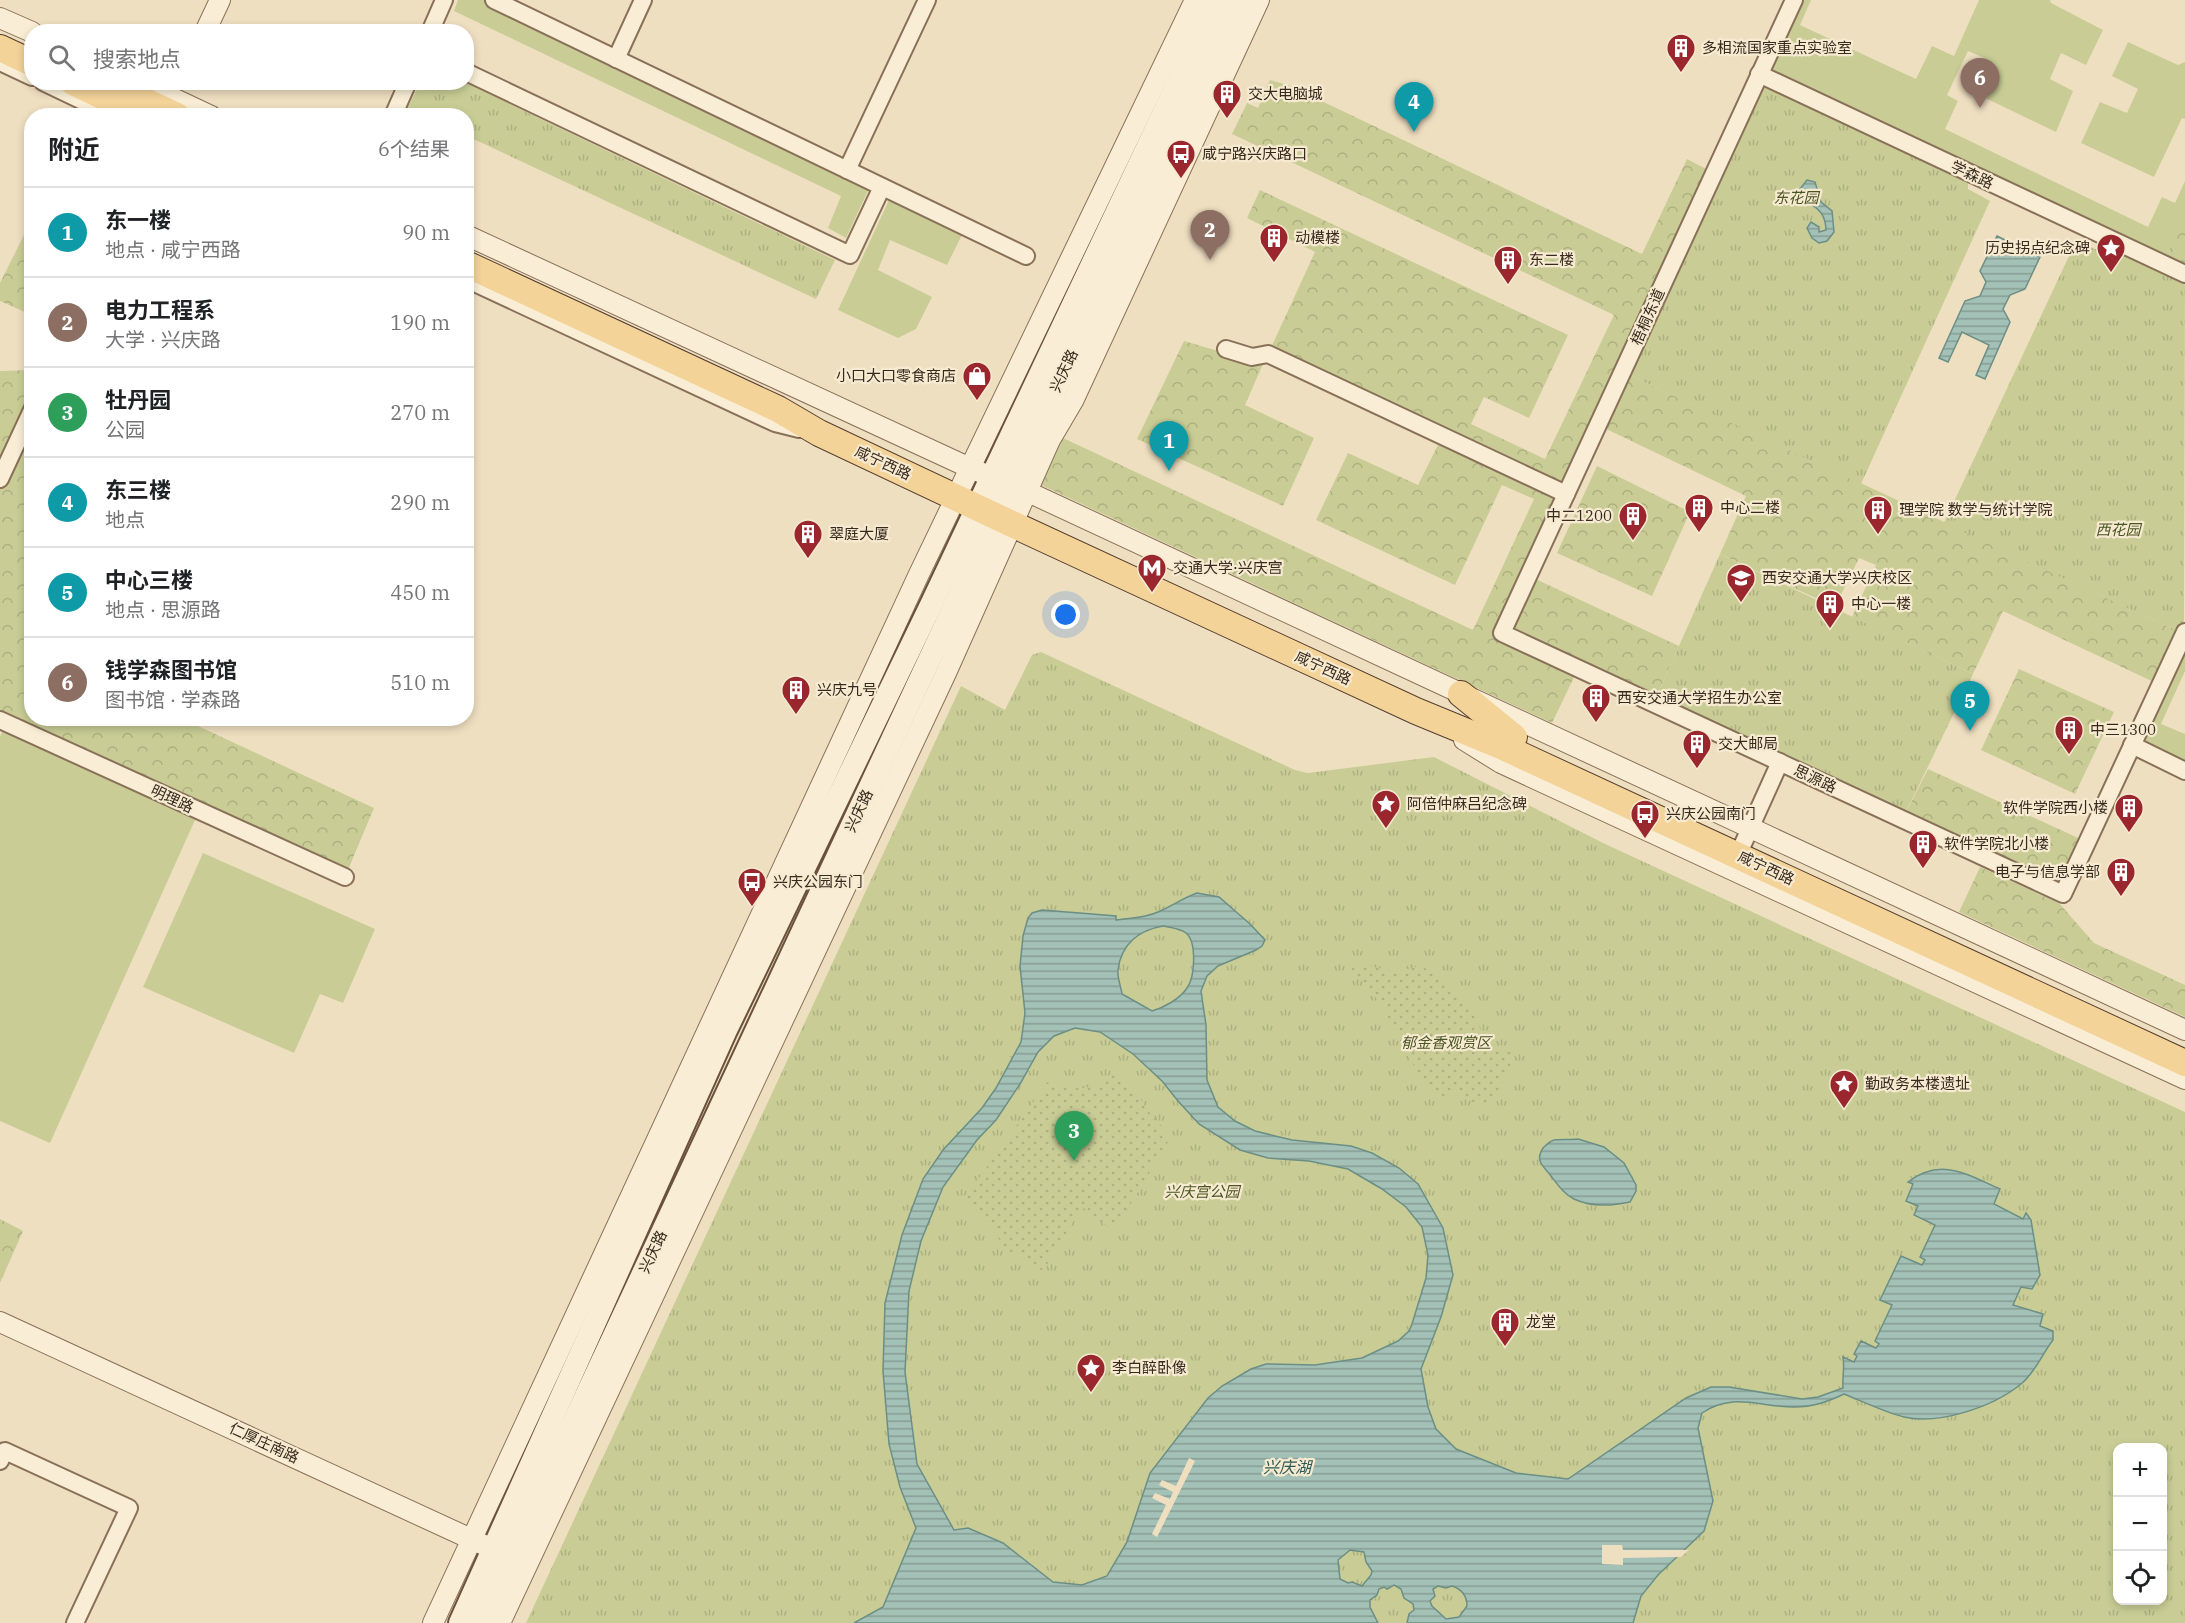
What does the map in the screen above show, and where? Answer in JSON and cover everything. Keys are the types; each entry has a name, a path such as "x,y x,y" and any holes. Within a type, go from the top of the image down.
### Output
{"main road":[{"name":"兴庆路","path":"993,496 1217,0"},
{"name":"兴庆路","path":"480,1623 510,1558 726,1030 1239,0"},
{"path":"0,34 24,45"},
{"path":"0,48 24,59"},
{"path":"89,90 127,108"},
{"path":"133,90 175,102"},
{"name":"咸宁西路","path":"474,254 2185,1048"},
{"name":"咸宁西路","path":"474,268 778,409 819,433 993,496 1416,711 1745,842 2185,1063"},
{"path":"1461,694 1514,737"},
{"name":"兴庆路","path":"459,1623 510,1558"}],"street":[{"path":"209,24 220,0"},
{"path":"434,24 444,0"},
{"path":"494,0 1026,256"},
{"path":"616,59 643,0"},
{"path":"847,170 927,0"},
{"path":"433,1623 472,1540 993,496 1195,0"},
{"path":"500,1623 510,1558 941,684 993,496 1050,440 1073,401 1259,0"},
{"name":"梧桐东道","path":"1502,633 1794,0"},
{"path":"0,18 24,28"},
{"path":"0,62 24,73"},
{"name":"学森路","path":"1759,74 2185,274"},
{"path":"474,76 850,255 882,187"},
{"path":"60,90 97,108"},
{"path":"153,90 190,108"},
{"path":"397,108 404,90"},
{"path":"474,238 993,496 1461,694 1745,842 2185,1030"},
{"path":"474,283 775,423 819,433"},
{"path":"1226,349 1252,357 1268,354 1566,494"},
{"path":"0,479 24,427"},
{"path":"2185,632 2132,745 2185,771"},
{"name":"思源路","path":"1502,633 2063,894 2132,745"},
{"path":"1416,711 1501,763 2185,1079"},
{"name":"明理路","path":"0,720 345,877"},
{"path":"1745,842 1780,762"},
{"name":"仁厚庄南路","path":"0,1322 510,1558"},
{"path":"0,1461 5,1451 129,1508 75,1623"}],"green space":[{"path":"458,0 494,0 872,182 846,238 828,228 841,196 454,11"},
{"path":"1802,0 1811,0 1800,25 1916,79 1932,46 1954,56 1979,0 2050,0 2051,3 2103,30 2086,65 2061,53 2050,79 2073,91 2056,132 1975,93 1989,60 1968,51 1947,95 1958,101 1945,129 2148,227 2162,197 2175,203 2185,181 2185,218 2163,264 1767,77"},
{"path":"2128,42 2178,65 2185,62 2185,119 2182,118 2154,177 2081,143 2100,102 2127,113 2138,89 2112,76"},
{"name":"东花园","path":"1759,74 1968,174 1968,189 1990,201 1861,484 1623,372"},
{"path":"1270,80 1288,85 1642,254 1687,159 1714,173 1623,372 2184,634 2160,685 2003,611 1973,674 1852,617 1876,565 1859,558 1835,607 1720,554 1746,496 1598,425 1529,576 1679,646 1653,704 1578,669 1552,723 1041,485 1063,438 1473,630 1534,499 1502,485 1455,585 1316,520 1348,453 1418,485 1442,437 1268,354 1315,252 1247,218 1260,190 1568,335 1529,418 1484,397 1471,424 1545,459 1614,315 1232,134 1247,103 1258,108"},
{"path":"474,87 835,260 816,299 474,139 474,108 408,108 416,90 474,90"},
{"path":"890,198 962,235 947,265 890,240 878,270 932,297 916,329 898,338 838,310"},
{"path":"2185,216 2185,274 2163,264"},
{"path":"24,235 24,312 0,301 0,283"},
{"name":"西花园","path":"2112,240 2185,274 2184,634 1944,523 2076,241 2100,251"},
{"path":"1184,341 1263,364 1245,405 1314,438 1283,506 1137,439"},
{"path":"24,370 24,726 198,726 374,808 345,877 0,717 0,371"},
{"path":"1597,466 1690,512 1652,596 1557,553"},
{"path":"1720,554 1973,674 1902,820 1653,704"},
{"path":"2185,637 2185,671 2161,724 2185,734 2185,771 2132,745"},
{"name":"兴庆宫公园","path":"1041,652 1295,770 1308,773 1434,757 1603,843 2185,1112 2185,1623 526,1623 961,686 1005,710 1032,655"},
{"path":"2019,669 2114,712 2075,794 1981,750"},
{"path":"6,723 199,811 50,1143 0,1121 0,737"},
{"path":"1928,769 2087,842 2063,894 1902,820"},
{"path":"203,853 375,929 343,1003 320,994 294,1053 143,987"},
{"path":"1980,867 2059,903 2094,943 2185,985 2185,1017 1959,912"},
{"name":"郁金香观赏区","path":"1351,964 1393,970 1421,965 1458,994 1471,1009 1485,1039 1515,1055 1492,1104 1487,1101 1484,1107 1450,1091 1446,1098 1434,1090 1415,1068 1380,1003 1350,967"},
{"path":"1116,1072 1128,1081 1149,1112 1171,1137 1118,1225 1110,1228 1082,1207 1043,1271 1006,1249 986,1221 964,1199 1049,1080 1068,1087 1084,1088 1099,1083"},
{"path":"0,1219 23,1231 0,1283"}],"water":[{"path":"1807,180 1815,182 1821,202 1832,211 1834,232 1827,241 1819,243 1812,238 1807,228 1811,222 1819,227 1819,232 1826,230 1825,221 1819,210 1806,200 1800,189"},
{"path":"1997,236 2040,257 2025,289 2010,295 2003,309 2010,322 1985,379 1976,375 1989,345 1962,332 1948,362 1939,358 1965,301 1980,296 1986,282 1980,271"},
{"name":"兴庆湖","path":"1197,893 1219,897 1265,940 1256,950 1218,966 1207,976 1201,991 1206,1025 1207,1080 1218,1107 1235,1121 1255,1131 1292,1140 1351,1146 1372,1153 1399,1168 1418,1184 1443,1228 1453,1275 1441,1317 1421,1369 1428,1407 1436,1429 1456,1449 1516,1473 1568,1479 1686,1398 1711,1387 1729,1387 1802,1399 1818,1397 1843,1388 1843,1357 1854,1362 1857,1356 1854,1354 1861,1341 1876,1348 1879,1344 1875,1341 1892,1305 1880,1300 1901,1256 1922,1265 1925,1260 1920,1257 1935,1225 1914,1215 1918,1206 1906,1201 1913,1184 1908,1182 1932,1170 1954,1170 2000,1189 1994,1204 2023,1219 2026,1213 2031,1220 2040,1275 2032,1289 2021,1287 2013,1305 2043,1314 2040,1326 2053,1331 2053,1340 2021,1384 1981,1407 1949,1416 1918,1419 1904,1417 1844,1394 1826,1402 1807,1406 1736,1402 1725,1403 1702,1413 1698,1428 1713,1501 1704,1531 1658,1575 1641,1596 1633,1623 1407,1623 1409,1614 1414,1610 1413,1604 1404,1598 1401,1589 1394,1585 1387,1589 1384,1587 1379,1589 1377,1595 1370,1600 1370,1607 1378,1623 854,1623 883,1607 916,1528 900,1487 889,1444 883,1371 885,1303 902,1235 923,1179 943,1150 982,1108 996,1088 1021,1042 1025,1013 1020,966 1023,936 1028,918 1032,913 1042,910 1116,916 1116,920 1137,918 1158,912","holes":["1163,926 1186,933 1190,937 1194,960 1190,983 1184,992 1161,1008 1152,1011 1122,994 1118,973 1120,961 1127,946 1139,935","1075,1028 1100,1032 1133,1054 1162,1081 1199,1124 1240,1150 1268,1158 1309,1161 1348,1169 1382,1189 1406,1207 1422,1227 1428,1255 1426,1278 1412,1324 1409,1331 1398,1341 1362,1358 1315,1365 1266,1364 1251,1369 1222,1386 1208,1398 1150,1473 1127,1542 1107,1576 1082,1585 1053,1582 1003,1543 968,1528 954,1530 917,1464 905,1372 909,1291 921,1241 943,1187 977,1140 996,1120 1038,1052 1054,1036","1350,1550 1364,1552 1366,1562 1372,1571 1371,1575 1362,1586 1352,1582 1348,1583 1340,1579 1338,1560","1438,1586 1446,1588 1452,1586 1461,1591 1465,1596 1467,1606 1459,1617 1446,1619 1432,1606 1430,1601 1435,1596 1433,1589"]},
{"path":"1578,1139 1604,1147 1624,1163 1636,1185 1636,1191 1630,1202 1594,1205 1581,1202 1564,1192 1541,1164 1541,1153 1548,1143 1556,1140"}],"pier":[{"path":"1189,1458 1195,1461 1157,1537 1152,1534 1166,1505 1152,1498 1155,1493 1170,1499 1173,1492 1159,1485 1162,1480 1176,1486"},
{"path":"1602,1545 1622,1545 1623,1550 1689,1550 1681,1557 1623,1558 1623,1565 1602,1564"}],"place":[{"name":"多相流国家重点实验室","path":"1681,74"},
{"name":"钱学森图书馆","path":"1980,108"},
{"name":"交大电脑城","path":"1227,120"},
{"name":"东三楼","path":"1414,132"},
{"name":"咸宁路兴庆路口","path":"1181,180"},
{"name":"电力工程系","path":"1210,260"},
{"name":"动模楼","path":"1274,264"},
{"name":"历史拐点纪念碑","path":"2111,274"},
{"name":"东二楼","path":"1508,286"},
{"name":"小口大口零食商店","path":"977,402"},
{"name":"东一楼","path":"1169,471"},
{"name":"中心二楼","path":"1699,534"},
{"name":"理学院 数学与统计学院","path":"1878,536"},
{"name":"中二1200","path":"1633,542"},
{"name":"翠庭大厦","path":"808,560"},
{"name":"交通大学·兴庆宫","path":"1152,594"},
{"name":"西安交通大学兴庆校区","path":"1741,604"},
{"name":"中心一楼","path":"1830,630"},
{"name":"兴庆九号","path":"796,716"},
{"name":"西安交通大学招生办公室","path":"1596,724"},
{"name":"中心三楼","path":"1970,731"},
{"name":"中三1300","path":"2069,756"},
{"name":"交大邮局","path":"1697,770"},
{"name":"阿倍仲麻吕纪念碑","path":"1386,830"},
{"name":"软件学院西小楼","path":"2129,834"},
{"name":"兴庆公园南门","path":"1645,840"},
{"name":"软件学院北小楼","path":"1923,870"},
{"name":"电子与信息学部","path":"2121,898"},
{"name":"兴庆公园东门","path":"752,908"},
{"name":"勤政务本楼遗址","path":"1844,1110"},
{"name":"牡丹园","path":"1074,1161"},
{"name":"龙堂","path":"1505,1348"},
{"name":"李白醉卧像","path":"1091,1394"}]}
